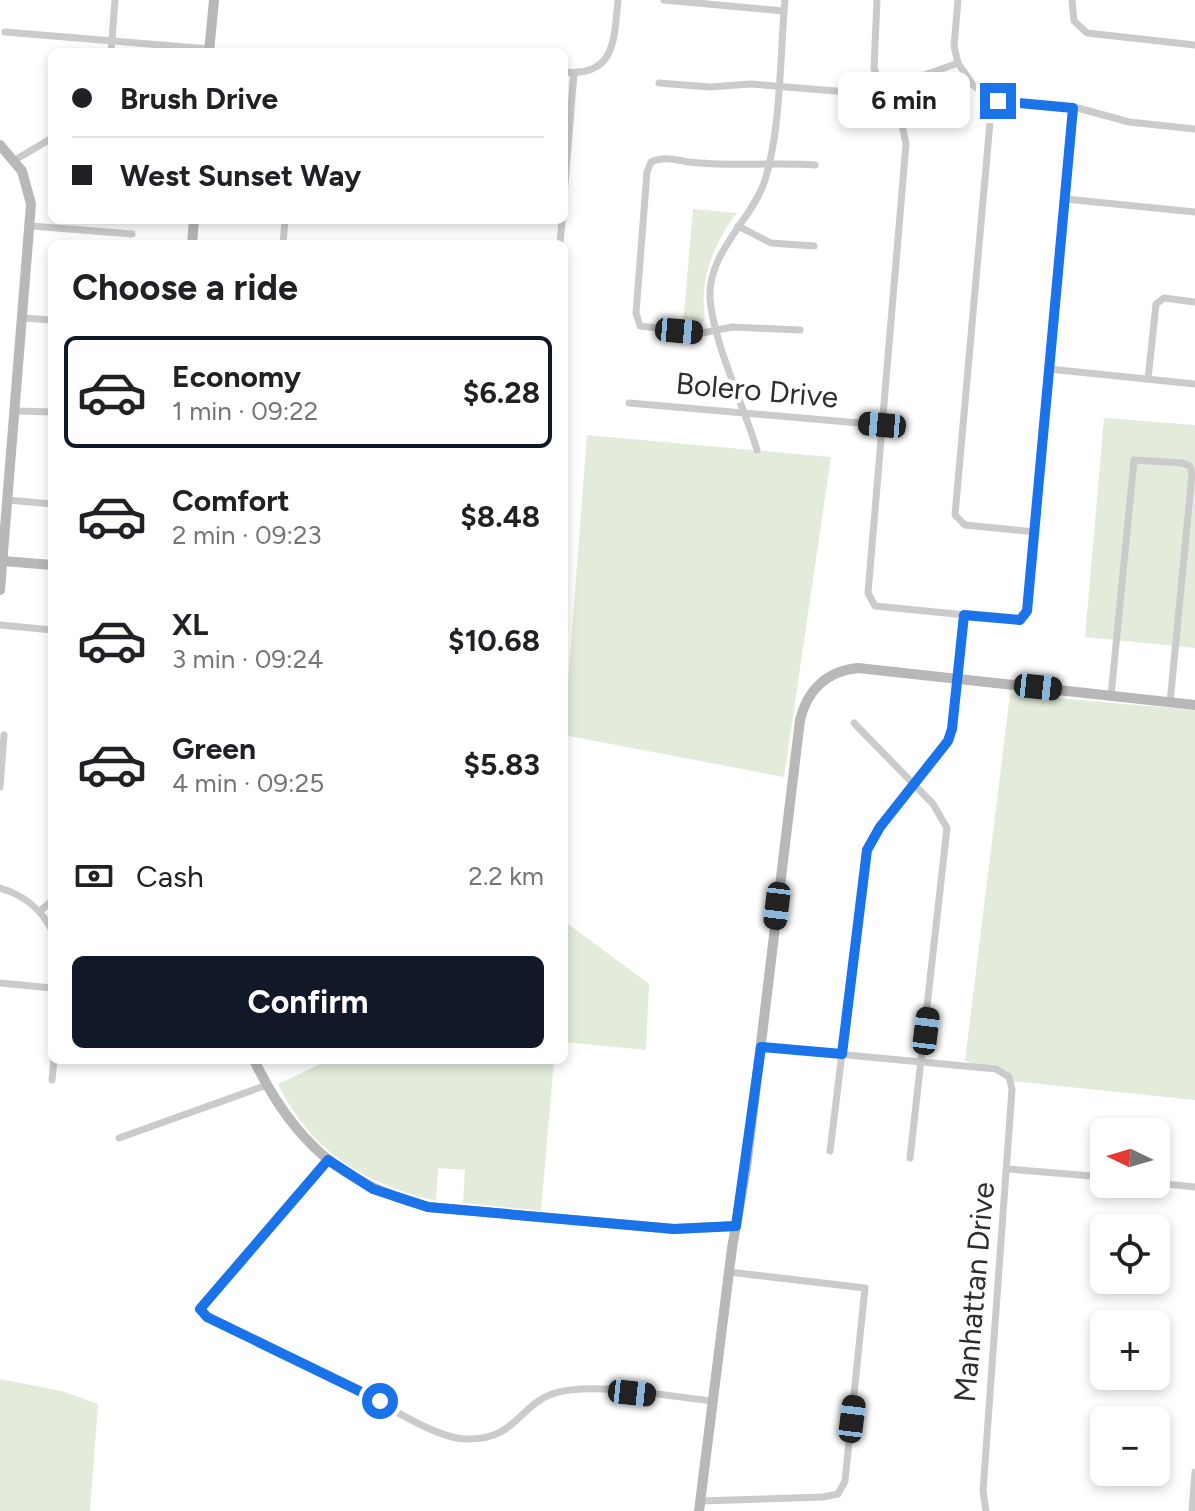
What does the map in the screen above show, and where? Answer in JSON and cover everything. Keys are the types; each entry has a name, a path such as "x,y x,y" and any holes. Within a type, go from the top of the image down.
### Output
{"street":[{"path":"111,48 115,0"},
{"path":"209,48 214,0"},
{"path":"568,72 595,68 613,49 618,0"},
{"path":"664,0 784,11"},
{"path":"757,450 716,330 710,296 715,271 763,185 770,162 785,0"},
{"path":"877,0 873,56 883,91 902,125 906,150 870,601 879,607 1016,620 1025,617 1073,108"},
{"path":"958,0 954,46 958,63 973,85 992,100 1073,108 1129,122 1195,129"},
{"path":"1072,0 1074,21 1087,33 1195,45"},
{"path":"5,32 187,48"},
{"path":"659,83 777,87 861,94 883,91 958,63"},
{"path":"568,146 574,73"},
{"path":"992,100 955,515 965,525 1035,532"},
{"path":"15,160 48,140"},
{"path":"0,145 15,160 29,192 31,226 0,590"},
{"path":"800,330 732,327 702,333 645,329 636,319 647,172 657,159 714,165 770,162 815,165"},
{"path":"1065,199 1195,212"},
{"path":"31,226 132,234"},
{"path":"738,226 771,243 814,246"},
{"path":"1148,379 1159,300 1195,302"},
{"path":"23,318 48,320"},
{"path":"1049,369 1195,384"},
{"name":"Bolero Drive","path":"629,403 882,425"},
{"path":"15,411 48,412"},
{"path":"1111,696 1134,460 1169,461 1190,466 1192,474 1170,703"},
{"path":"8,500 48,504"},
{"path":"3,561 48,565"},
{"path":"830,1151 867,850 880,827 948,741 959,679 964,615"},
{"path":"0,625 48,630"},
{"path":"729,1272 865,1288 845,1481 838,1494 699,1506 729,1272 761,1047 800,720 812,690 832,674 858,668 1195,705"},
{"path":"854,723 941,813 949,838 910,1158"},
{"path":"0,787 4,735"},
{"path":"0,888 15,892 41,910 48,923"},
{"path":"41,910 48,904"},
{"path":"0,983 48,988"},
{"path":"761,1047 922,1062"},
{"name":"Manhattan Drive","path":"922,1062 996,1069 1009,1077 1012,1089 984,1460 986,1511"},
{"path":"52,1080 54,1064"},
{"path":"256,1064 298,1132 328,1160 373,1189 428,1207 674,1229 736,1226"},
{"path":"119,1138 267,1085"},
{"path":"328,1160 200,1309 207,1317 297,1358 436,1430 464,1439 494,1437 520,1421 541,1400 578,1388 713,1401"},
{"path":"1008,1169 1090,1176"},
{"path":"1170,1184 1195,1187"},
{"path":"1192,1511 1195,1472"}],"green space":[{"path":"693,209 737,213 721,237 710,264 704,291 705,320 698,327 683,325"},
{"path":"1104,418 1195,425 1195,648 1085,637"},
{"path":"587,435 831,457 784,777 568,736 568,683"},
{"path":"1010,694 1195,710 1195,1100 1011,1081 1005,1072 965,1061"},
{"path":"568,924 649,984 646,1050 568,1042"},
{"path":"320,1064 554,1064 541,1211 463,1203 465,1170 438,1168 436,1201 385,1185 342,1162 324,1147 307,1129 278,1084"},
{"path":"0,1379 61,1391 98,1404 90,1511 0,1511"}],"route":[{"path":"380,1401 297,1358 207,1317 200,1309 328,1160 373,1189 428,1207 674,1229 736,1226 761,1047 842,1054 867,850 880,827 948,741 959,679 964,615 1020,620 1027,611 1073,108 998,101"}]}
